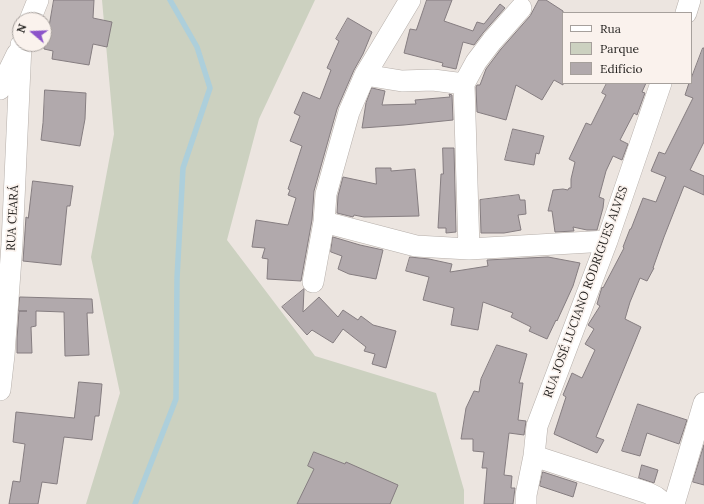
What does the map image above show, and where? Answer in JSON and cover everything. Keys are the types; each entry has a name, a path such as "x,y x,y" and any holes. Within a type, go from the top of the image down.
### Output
{"street":[{"path":"33,12 38,0"},
{"path":"313,282 324,222 326,194 349,112 365,75 410,0"},
{"path":"686,12 690,0"},
{"path":"469,249 464,84 476,62 521,8"},
{"path":"0,89 18,52"},
{"name":"RUA CEARÁ","path":"0,390 4,355 6,241 21,52"},
{"path":"365,75 402,82 433,80 464,84"},
{"name":"RUA JOSÉ LUCIANO RODRIGUES ALVES","path":"526,504 526,495 534,456 537,426 607,241 661,84"},
{"path":"324,222 416,246 469,249 607,241"},
{"path":"674,504 704,403"},
{"path":"534,456 648,493 665,504"}],"green space":[{"path":"102,0 315,0 259,119 227,240 315,356 436,393 464,490 464,504 86,504 120,393 91,257 114,134"}],"building":[{"path":"54,0 94,0 93,18 112,22 107,47 93,44 89,65 52,59 52,12"},
{"path":"427,0 452,0 444,21 473,31 477,22 484,24 500,4 505,8 474,45 463,42 456,69 442,66 443,63 404,53 410,29 416,30"},
{"path":"539,0 546,0 563,11 563,85 554,80 542,100 516,85 506,120 477,112 477,85 480,85 486,69 501,49 530,16"},
{"path":"348,18 372,32 337,109 314,191 312,220 301,281 267,279 268,259 262,258 265,248 252,247 256,220 288,225 296,198 288,195 290,190 288,189 302,146 290,141 300,116 294,113 303,92 320,99 331,70 327,68 339,41 336,39"},
{"path":"704,48 704,142 690,170 704,176 704,195 684,186 664,237 654,268 647,281 640,278 630,302 625,319 641,327 596,437 604,440 597,453 554,434 566,397 563,395 572,373 582,378 595,350 585,344 594,329 588,325 600,306 597,304 602,287 603,288 624,248 623,247 643,198 656,202 666,177 651,171 659,152 665,154 693,98 685,95 689,84 692,84 692,76"},
{"path":"606,84 646,84 642,92 645,93 637,115 634,113 620,140 628,144 622,160 613,156 606,171 599,197 604,199 597,230 587,230 573,227 574,231 555,232 552,211 548,211 553,190 568,190 571,188 571,179 575,162 569,159 586,123 591,125 606,95 602,93"},
{"path":"372,88 385,91 382,105 416,104 415,100 450,97 449,94 452,95 453,120 362,128 366,103"},
{"path":"45,90 86,93 85,119 80,146 41,140"},
{"path":"513,129 544,136 539,154 536,153 534,165 505,160"},
{"path":"443,148 454,148 456,232 446,233 446,228 438,228 441,174 443,174"},
{"path":"376,168 391,168 391,171 415,169 419,216 364,217 354,215 353,217 337,213 338,196 343,177 376,184"},
{"path":"33,181 73,186 70,206 67,206 61,265 23,261 26,217 28,218"},
{"path":"519,195 520,200 525,200 526,214 518,215 521,230 504,233 481,233 480,200"},
{"path":"333,237 383,250 376,279 349,274 338,269 342,256 331,252"},
{"path":"410,257 452,264 450,272 488,266 487,260 548,257 580,263 573,286 547,339 529,331 531,327 511,317 513,313 483,302 478,330 451,325 454,308 423,300 429,277 406,271"},
{"path":"304,289 303,312 319,297 338,317 343,310 358,320 361,316 373,325 396,331 386,368 372,364 375,354 364,351 366,347 343,329 333,343 312,330 307,335 282,307"},
{"path":"20,297 92,299 93,313 87,313 89,355 65,356 64,312 36,311 36,326 31,327 32,353 17,353"},
{"path":"497,345 527,354 519,383 523,383 518,420 526,421 524,435 509,433 504,475 512,476 511,488 515,488 513,504 484,504 487,468 482,468 484,452 473,451 473,439 461,439 466,408 474,391 479,392 481,379"},
{"path":"79,382 102,384 99,416 95,416 92,440 64,437 57,484 42,482 38,504 9,504 13,481 20,482 25,444 13,442 16,412 74,418"},
{"path":"638,404 687,420 679,444 647,433 640,456 622,451"},
{"path":"704,445 704,485 693,482"},
{"path":"314,452 345,464 346,462 398,485 390,504 297,504 314,469 308,466"},
{"path":"642,465 658,470 654,483 639,478"},
{"path":"543,472 577,483 573,497 540,486"}],"waterway":[{"path":"135,504 176,399 177,278 183,168 210,88 197,47 170,0"}]}
